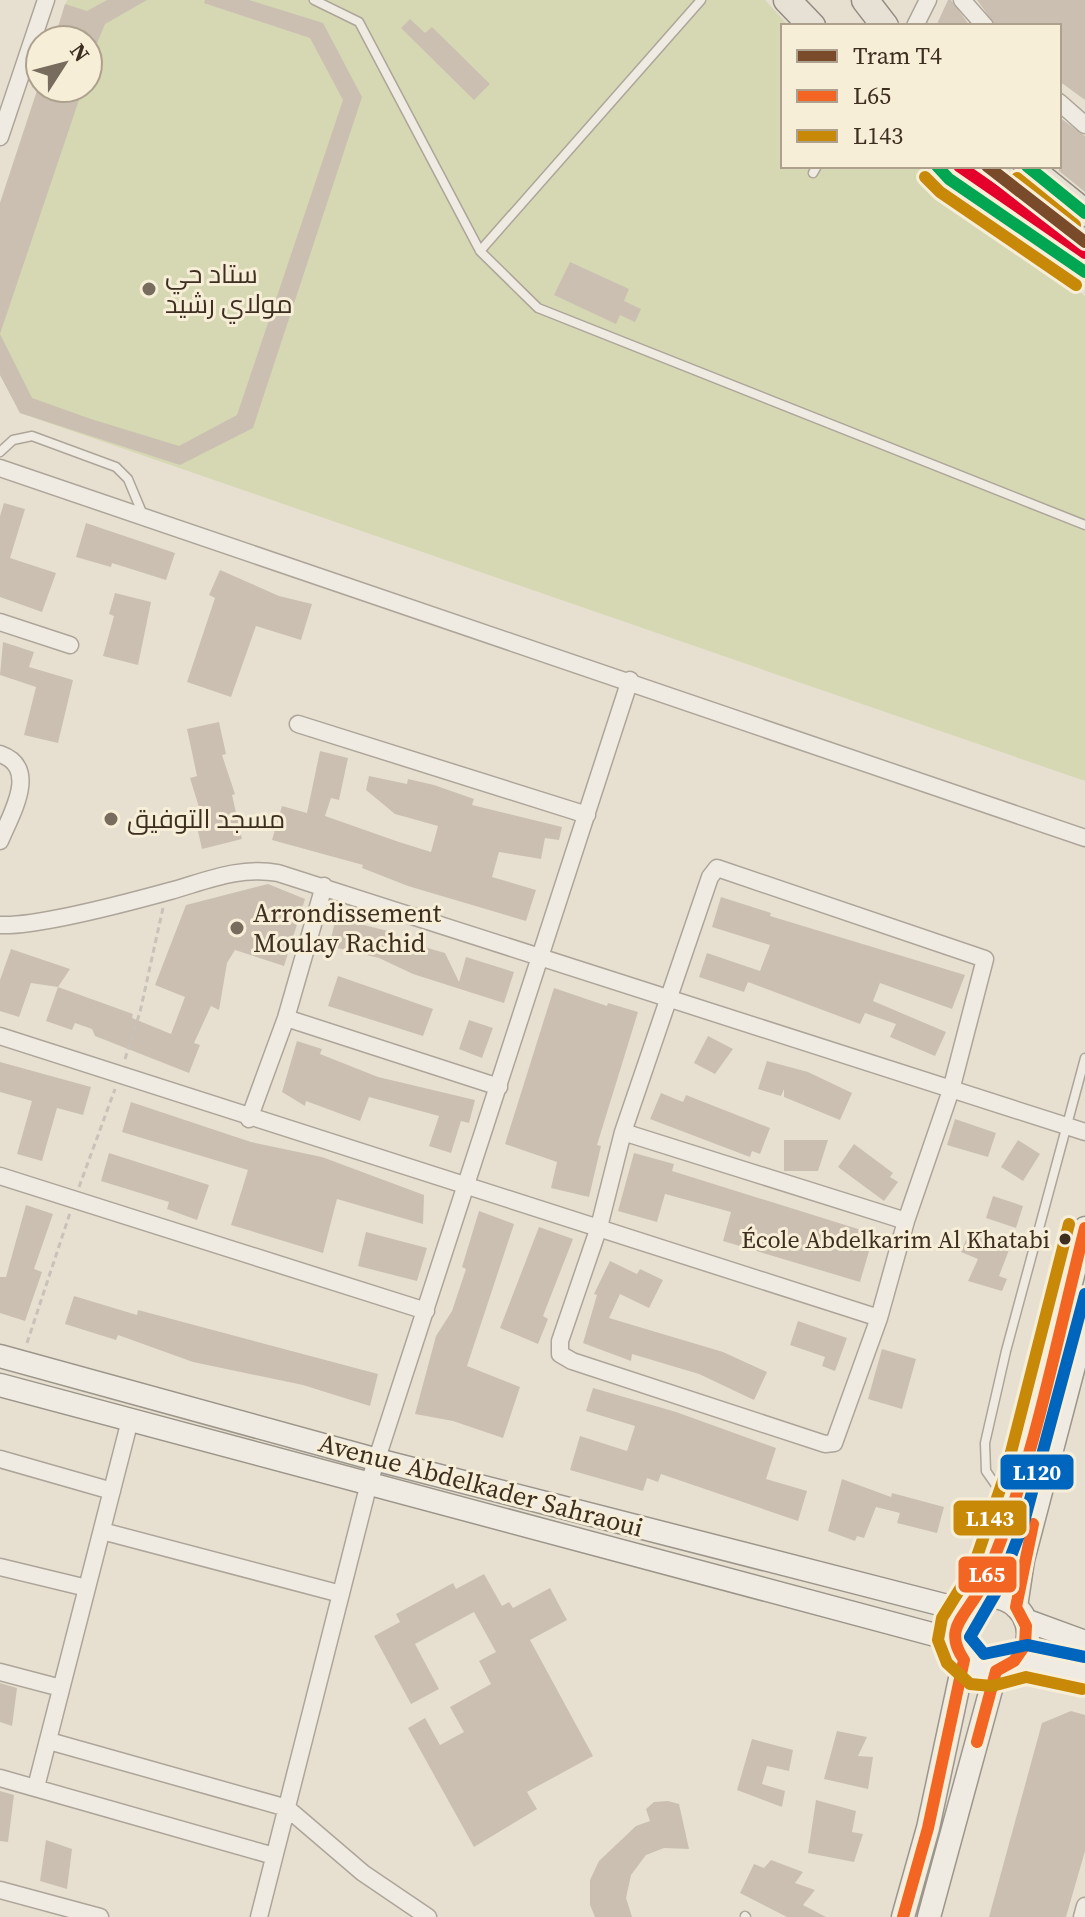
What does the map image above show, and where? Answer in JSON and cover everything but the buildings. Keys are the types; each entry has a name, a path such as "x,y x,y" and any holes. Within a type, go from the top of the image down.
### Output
{"main road":[{"path":"787,0 810,24"},
{"path":"865,0 883,24"},
{"path":"939,168 949,179 1085,272"},
{"path":"1029,168 1085,213"},
{"path":"903,1917 928,1828 959,1650 954,1629 994,1558 1043,1395 1085,1228"},
{"path":"929,1917 1006,1666 1027,1642 1020,1614 1023,1560 1085,1324"},
{"name":"Avenue Abdelkader Sahraoui","path":"10,1359 378,1460 968,1606"},
{"name":"Avenue Abdelkader Sahraoui","path":"0,1385 369,1483 959,1650"},
{"path":"968,1606 995,1597 1020,1614 1085,1642"},
{"path":"959,1650 984,1670 1006,1666 1085,1673"}],"street":[{"path":"0,137 46,0"},
{"path":"916,24 928,0"},
{"path":"962,0 983,24"},
{"path":"1061,104 1085,125"},
{"path":"0,468 630,680 1085,838"},
{"path":"0,622 70,645"},
{"path":"259,1917 369,1483 630,680"},
{"path":"298,724 587,815"},
{"path":"0,754 11,758 21,774 20,791 0,841"},
{"path":"717,868 729,869 985,959 951,1090 906,1221 879,1318 834,1443 825,1444 572,1361 560,1354 560,1341 599,1227 623,1132 710,877 717,868"},
{"path":"0,925 28,923 167,892 234,872 259,870 324,886 542,955 1085,1132"},
{"path":"249,1119 286,1018 324,886"},
{"path":"286,1018 499,1087"},
{"path":"0,1036 249,1119 599,1227 879,1318"},
{"path":"623,1132 906,1221"},
{"path":"0,1176 426,1311"},
{"path":"36,1787 130,1420"},
{"path":"0,1459 112,1491"},
{"path":"102,1531 341,1594"},
{"path":"0,1567 87,1588"},
{"path":"0,1672 61,1688"},
{"path":"49,1741 287,1808 363,1873 428,1917"},
{"path":"0,1778 274,1856"},
{"path":"0,1890 100,1917"},
{"path":"1082,1917 1085,1906"}],"lane":[{"path":"314,0 359,22 480,251 538,308 1085,525"},
{"path":"480,251 701,0"},
{"path":"0,452 13,440 32,436 116,467 128,479 144,516"},
{"path":"1010,1505 986,1471 985,1443 1006,1351 1085,1058"}],"path":[{"path":"10,1359 74,1201 119,1076 140,1012 167,892"}],"green space":[{"path":"67,0 765,0 787,24 781,24 781,168 922,168 1085,296 1085,781 20,413 0,375 0,203 32,104 104,104 104,24 59,24"}],"tram line":[{"name":"T4","path":"990,168 1085,242"}],"transit line":[{"path":"939,168 949,179 1085,272"},
{"path":"962,168 1085,253"},
{"path":"1029,168 1085,213"},
{"name":"L143","path":"925,177 940,192 1076,285"},
{"name":"L143","path":"1017,178 1075,225"},
{"name":"L143","path":"1069,1224 1006,1472 973,1568 942,1618 938,1640 947,1663 970,1684 992,1686 1026,1677 1082,1689"},
{"name":"L65","path":"903,1917 928,1828 964,1660 955,1634 988,1573 1009,1518 1045,1394 1085,1228"},
{"name":"L120","path":"1085,1294 1024,1522 999,1587 970,1637 984,1654 1027,1645 1085,1657"},
{"name":"L65","path":"977,1742 996,1671 1014,1661 1025,1645 1026,1626 1016,1607 1033,1524"}],"place":[{"name":"ستاد حي مولاي رشيد","path":"149,289"},
{"name":"مسجد التوفيق","path":"111,819"},
{"name":"Arrondissement Moulay Rachid","path":"237,928"},
{"name":"École Abdelkarim Al Khatabi","path":"1065,1239"}]}
